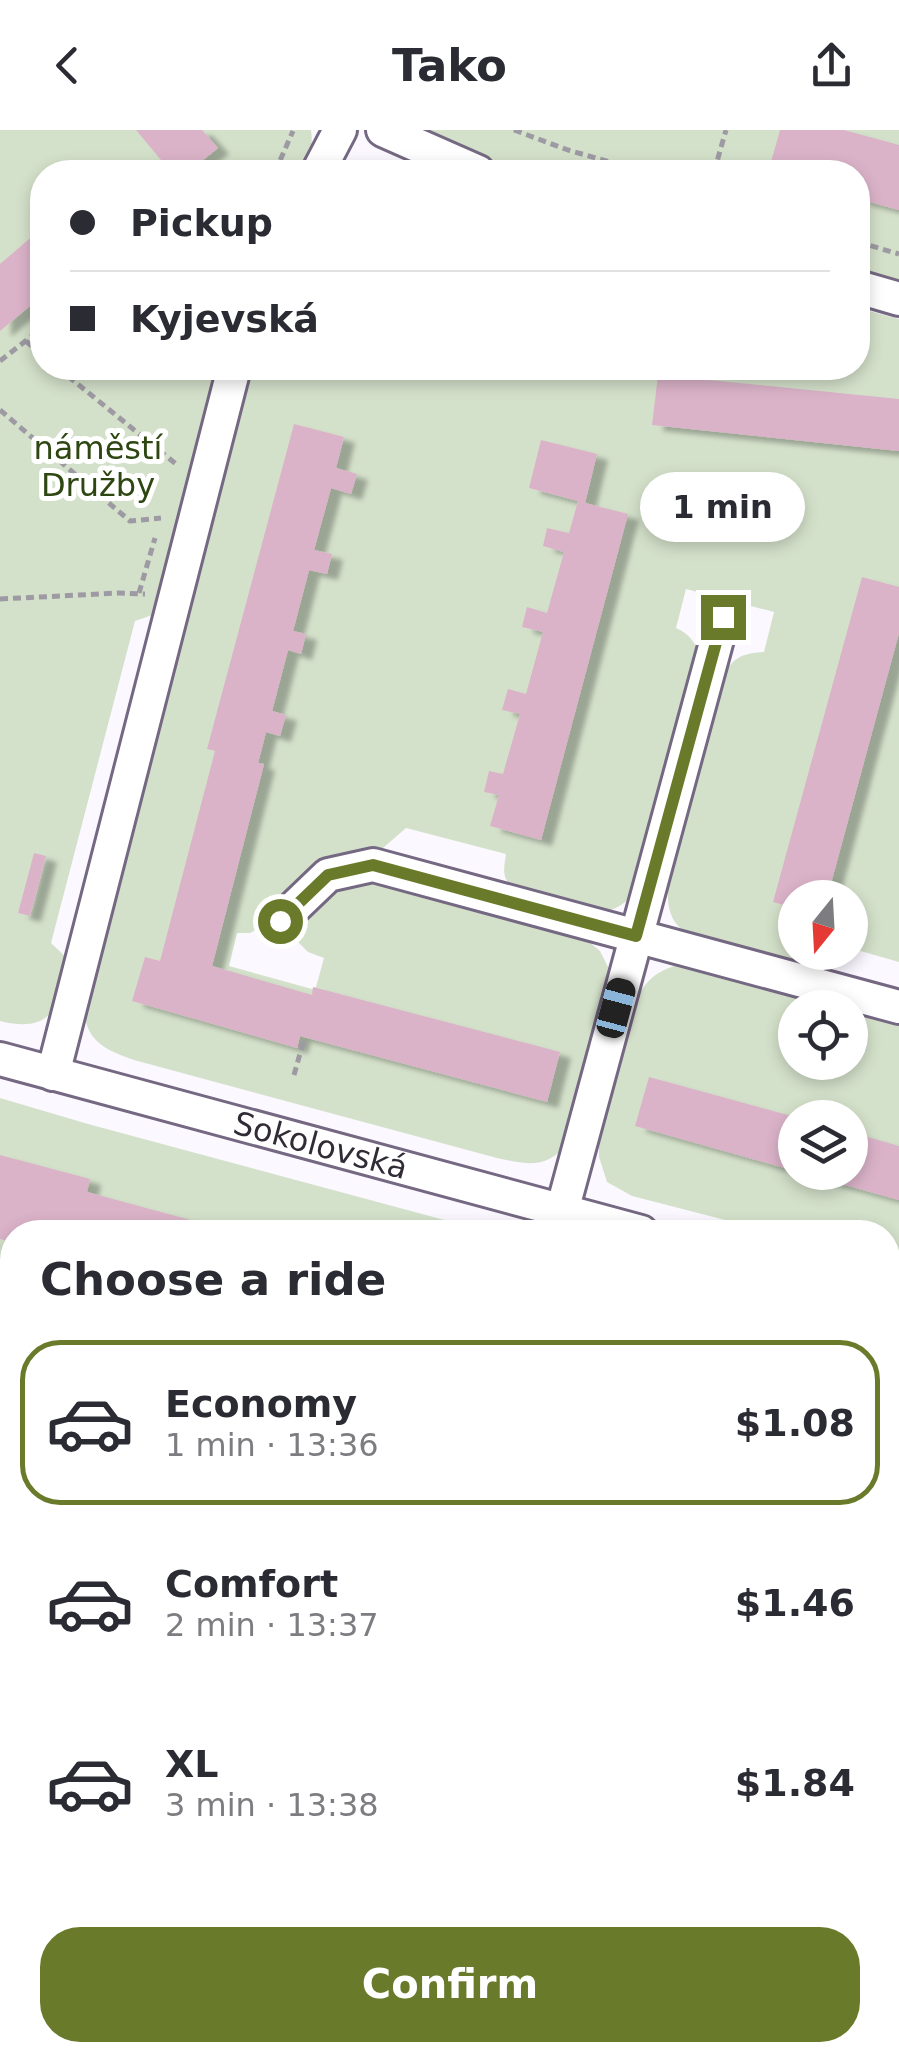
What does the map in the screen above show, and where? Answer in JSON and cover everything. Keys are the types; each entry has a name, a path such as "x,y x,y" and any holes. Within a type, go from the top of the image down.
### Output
{"street":[{"path":"324,160 340,130"},
{"path":"383,130 451,160"},
{"path":"870,291 899,299"},
{"path":"53,1074 231,380"},
{"path":"562,1211 723,617"},
{"path":"280,921 328,875 373,865 899,1007"},
{"name":"Sokolovská","path":"0,1059 596,1220"}],"path":[{"path":"514,130 603,160"},
{"path":"717,160 726,130"},
{"path":"281,160 294,132"},
{"path":"870,246 899,254"},
{"path":"0,360 30,338"},
{"path":"26,341 30,344"},
{"path":"73,380 178,465"},
{"path":"0,410 130,522 161,518"},
{"path":"0,599 139,593"},
{"path":"294,1075 303,1043 298,1042"}],"green space":[{"name":"náměstí Družby","path":"0,130 311,130 309,160 30,160 30,380 223,380 161,612 135,621 51,943 71,962 62,992 43,1020 18,1024 0,1021"},
{"path":"404,130 899,130 899,285 870,277 870,160 470,160"},
{"path":"870,311 899,319 899,962 868,953 868,880 778,880 778,960 693,936 671,915 668,887 724,676 740,657 764,652 774,612 686,589 676,628 691,638 699,655 628,900 612,909 587,910 513,889 505,876 506,854 406,828 383,848 360,854 260,928 237,933 229,966 316,987 324,958 308,952 297,941 295,924 343,885 371,881 589,942 600,951 611,973 567,1144 551,1158 535,1163 497,1158 134,1060 97,1041 85,1015 84,1002 247,380 870,380"},
{"path":"674,966 691,967 778,991 778,1080 868,1080 868,1017 899,1025 899,1220 725,1220 632,1196 607,1182 599,1143 637,999 647,982"},
{"path":"0,1098 444,1220 0,1220"}],"building":[{"path":"136,130 202,130 218,148 203,160 161,160"},
{"path":"780,130 844,130 899,145 899,210 870,202 870,160 772,160"},
{"path":"30,238 30,306 0,331 0,264"},
{"path":"657,380 708,380 899,399 899,451 652,425"},
{"path":"294,424 344,437 336,468 357,474 351,494 331,488 314,550 332,554 327,574 309,570 293,631 306,634 301,654 288,650 272,711 286,715 280,736 266,732 258,763 264,764 212,966 312,995 313,987 560,1052 547,1102 300,1036 297,1048 132,1001 145,957 160,961 215,751 207,749"},
{"path":"541,440 597,454 585,503 628,514 541,840 490,826 499,795 484,792 489,771 503,774 520,714 502,710 508,689 526,694 543,632 522,627 527,607 547,613 564,552 543,546 547,528 569,533 578,501 529,488"},
{"path":"862,577 899,587 899,633 832,880 779,880"},
{"path":"34,853 46,856 30,916 18,913"},
{"path":"649,1077 778,1112 778,1166 635,1126"},
{"path":"868,1137 899,1146 899,1200 863,1190 868,1190"},
{"path":"0,1155 90,1179 87,1192 191,1220 0,1220"}],"route":[{"path":"280,921 328,875 373,865 636,936 723,617"}]}
